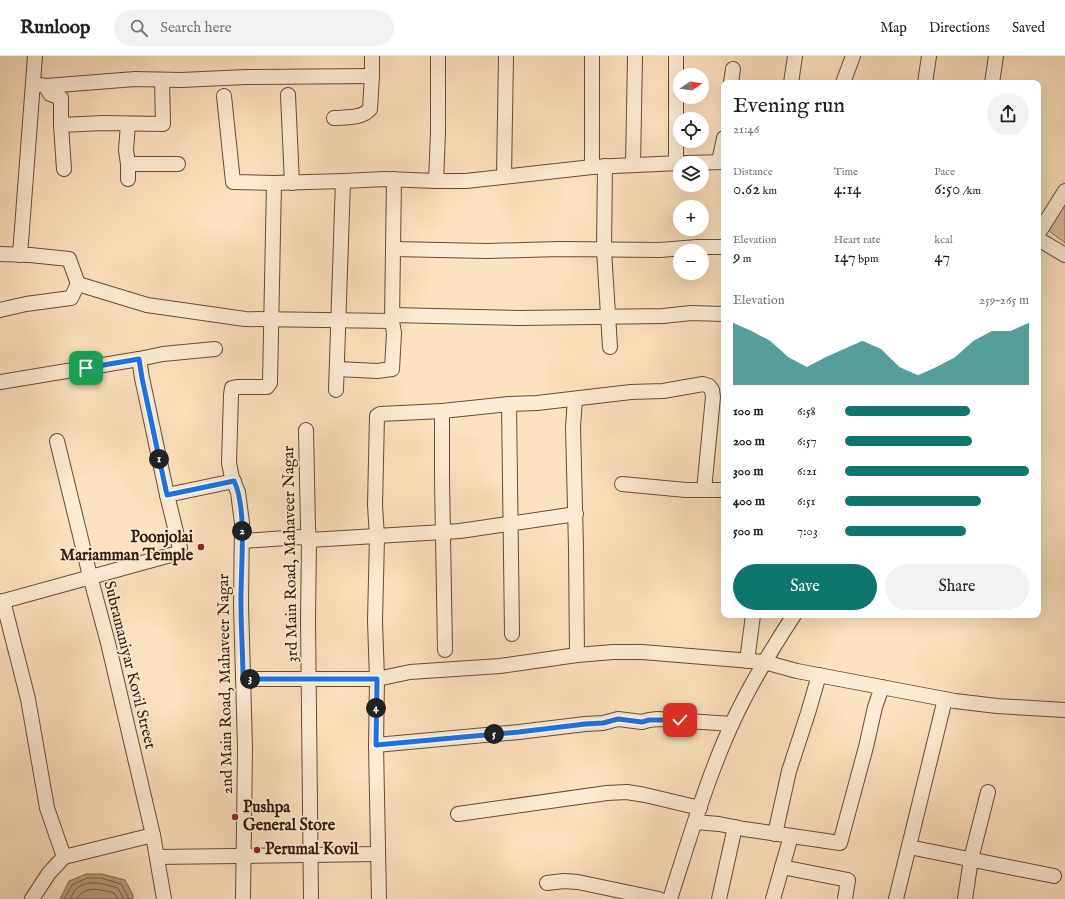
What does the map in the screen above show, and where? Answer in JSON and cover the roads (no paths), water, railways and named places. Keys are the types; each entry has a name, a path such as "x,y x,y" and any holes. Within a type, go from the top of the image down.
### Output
{"street":[{"path":"20,255 40,85 35,56"},
{"path":"334,118 361,115 370,109 372,56"},
{"path":"436,181 438,133 438,56"},
{"path":"504,176 506,56"},
{"path":"592,56 610,347"},
{"path":"633,165 635,56"},
{"path":"676,56 680,156"},
{"path":"791,80 794,56"},
{"path":"844,80 853,56"},
{"path":"926,80 930,56"},
{"path":"992,80 996,56"},
{"path":"731,80 733,69"},
{"path":"40,85 135,80 372,76"},
{"path":"61,125 162,124 162,80"},
{"path":"40,85 50,94 61,98 64,169"},
{"path":"224,96 233,182 274,183 394,179 436,181 484,180 504,176 598,166 673,163"},
{"path":"288,96 292,182"},
{"path":"128,124 126,150 128,179"},
{"path":"709,162 721,162"},
{"path":"128,164 178,164"},
{"path":"337,369 392,369 394,333 392,318 394,179"},
{"path":"336,390 343,180"},
{"path":"271,320 274,183"},
{"path":"1041,229 1065,191"},
{"path":"1041,241 1065,255"},
{"path":"393,249 487,251 559,249 660,250 721,247"},
{"path":"0,254 69,259 78,284 71,298 26,304 0,310"},
{"path":"78,284 147,305 245,319 338,321 392,318 520,318 663,316 691,313 721,314"},
{"name":"2nd Main Road, Mahaveer Nagar","path":"243,899 245,748 241,605 242,523 236,487 229,463 231,395 232,388 238,386 267,387 270,383 271,320"},
{"path":"0,382 163,354 215,349"},
{"path":"64,857 47,808 28,699 2,601 178,553 180,548 167,495 139,359"},
{"path":"379,899 375,621 377,416 380,414 442,411 575,399 631,392 663,390 703,384 709,386 712,390 713,397 704,490"},
{"path":"575,399 576,655"},
{"path":"510,404 512,634"},
{"path":"442,411 445,650"},
{"name":"3rd Main Road, Mahaveer Nagar","path":"306,430 309,540 311,899"},
{"name":"Subramaniyar Kovil Street","path":"57,441 108,643 153,835 164,899"},
{"path":"622,484 721,490"},
{"path":"167,495 236,487"},
{"path":"242,541 301,537 309,540 377,537 443,532 576,514"},
{"path":"747,661 753,618"},
{"path":"670,899 717,759 732,724 764,662 792,618"},
{"path":"243,679 377,679 410,672 500,666 576,655 613,652 642,652 764,662 797,672 945,699 997,706 1065,710"},
{"path":"775,834 789,771 819,675"},
{"path":"695,822 719,824 840,843 866,747 875,707 882,687"},
{"path":"896,899 945,699"},
{"path":"376,745 603,723 618,719 642,722 658,719 732,724"},
{"path":"458,814 607,793 627,792 700,808"},
{"path":"965,899 971,859 988,792"},
{"path":"719,899 735,827"},
{"path":"32,899 49,873 64,857 153,835"},
{"path":"773,899 791,836"},
{"path":"909,847 1054,876"},
{"path":"157,857 378,854"},
{"path":"782,867 848,880 845,899"},
{"path":"547,883 564,881 578,882 659,899"}],"water":[{"path":"86,874 102,874 125,880 133,895 133,899 60,899 69,881"}],"place":[{"name":"Poonjolai Mariamman Temple","path":"201,547"},
{"name":"Pushpa General Store","path":"235,817"},
{"name":"Perumal Kovil","path":"257,850"}]}
